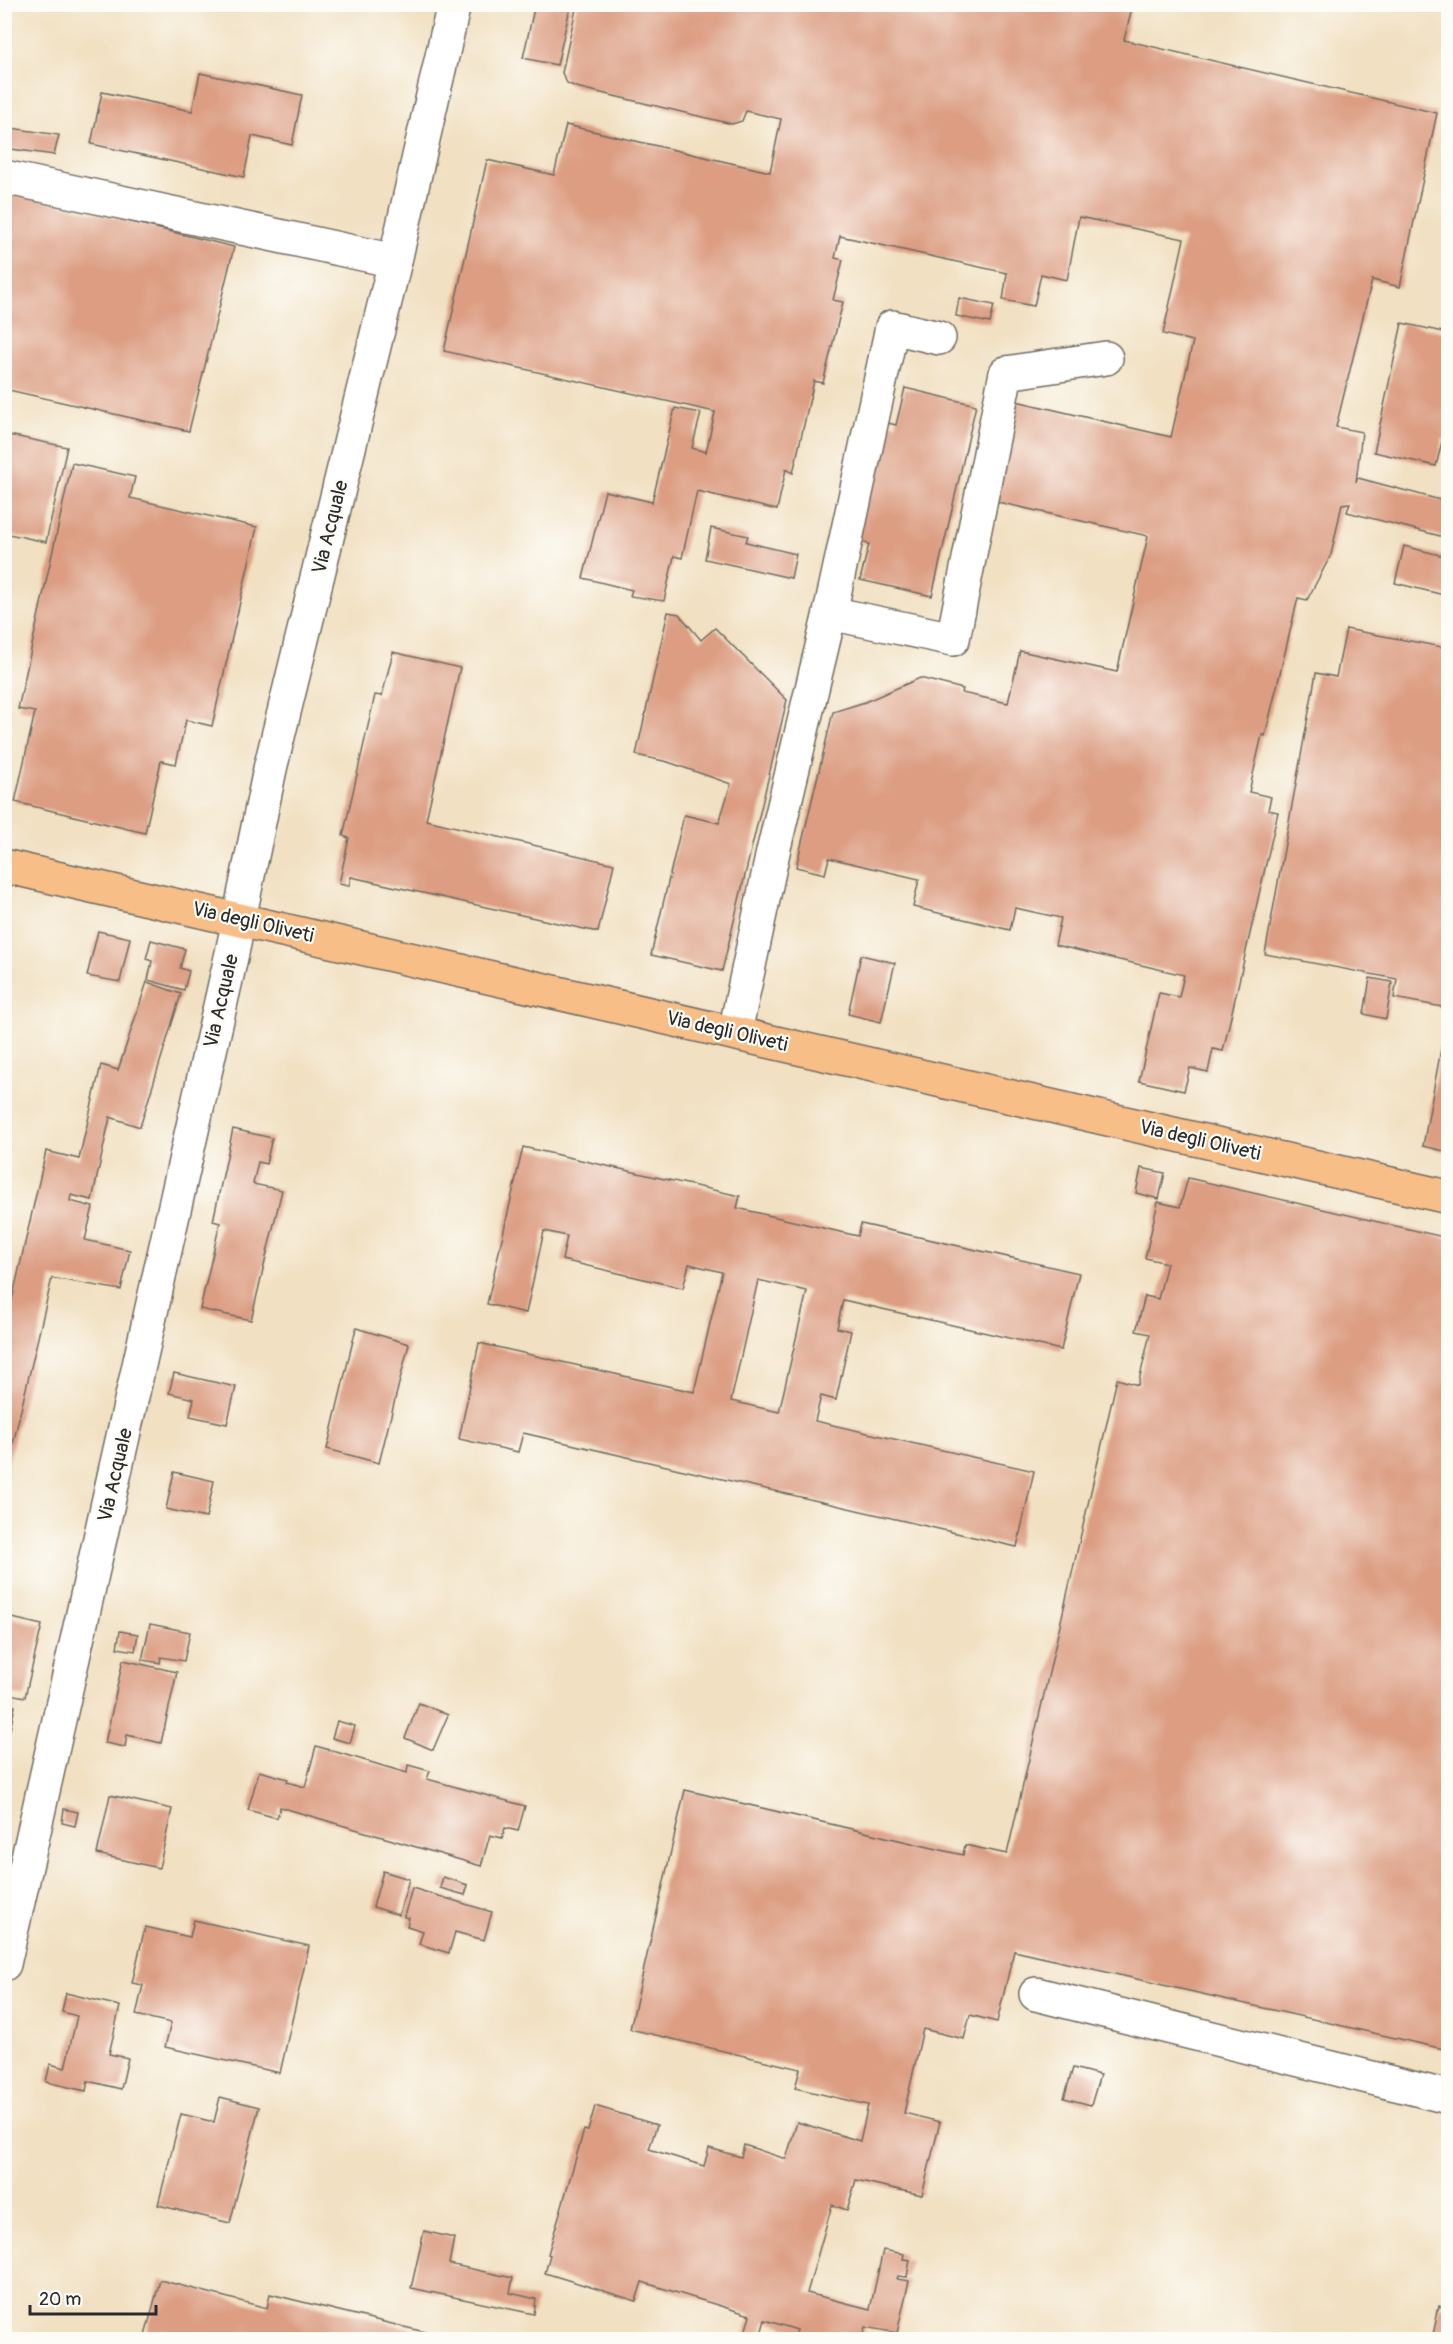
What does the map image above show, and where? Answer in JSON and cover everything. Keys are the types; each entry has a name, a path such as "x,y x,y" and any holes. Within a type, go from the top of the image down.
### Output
{"main road":[{"name":"Via degli Oliveti","path":"4,866 1449,1197"}],"street":[{"name":"Via Acquale","path":"4,1964 239,919 270,769 395,261 454,4"},
{"path":"4,177 395,261"},
{"path":"735,1032 773,852 830,614 892,327 939,338"},
{"path":"830,614 953,639 1006,373 1106,358"},
{"path":"1036,1994 1449,2097"}],"building":[{"path":"535,4 571,4 557,65 523,58"},
{"path":"577,4 1133,4 1124,40 1437,113 1400,287 1372,280 1336,427 1362,432 1356,482 1358,478 1448,502 1448,538 1347,512 1350,503 1342,504 1331,555 1307,600 1298,598 1249,792 1271,797 1268,810 1278,812 1223,1051 1213,1049 1208,1072 1190,1068 1184,1091 1139,1081 1159,993 1179,997 1184,975 1055,945 1061,918 1015,908 1010,930 913,907 919,879 829,858 825,874 796,867 833,712 865,702 920,678 963,689 962,693 1008,703 1020,651 1117,672 1148,536 993,501 1016,401 1171,437 1193,341 1163,334 1184,239 1079,217 1067,280 1041,274 1034,306 1003,300 1007,273 840,236 835,258 843,260 833,300 843,302 823,383 814,381 793,473 786,469 777,510 697,491 682,558 674,556 664,601 630,596 632,590 583,578 605,491 652,502 675,408 701,413 692,448 706,452 715,412 444,351 487,160 554,175 566,125 770,172 781,119 746,111 742,121 732,124 567,83 562,73"},
{"path":"200,73 302,95 292,145 252,136 244,177 91,144 102,92 192,111"},
{"path":"4,127 59,135 54,155 4,148"},
{"path":"4,191 234,247 189,431 4,389"},
{"path":"959,298 994,305 990,323 956,316"},
{"path":"1402,323 1448,333 1448,440 1443,438 1436,466 1374,452"},
{"path":"905,388 976,405 932,596 860,580 869,544 856,541 884,422 896,425"},
{"path":"4,434 67,447 46,542 4,533"},
{"path":"72,463 135,477 130,498 257,527 212,726 186,720 176,764 161,761 145,833 15,802 35,712 18,709"},
{"path":"711,528 748,536 746,542 796,554 791,578 705,559"},
{"path":"1404,546 1448,557 1448,596 1395,583"},
{"path":"668,612 679,614 701,640 715,628 787,700 722,971 651,955 684,815 719,823 731,784 668,762 636,755"},
{"path":"1346,629 1448,648 1448,1008 1394,998 1397,979 1265,954 1316,673 1336,677"},
{"path":"393,652 460,668 426,820 614,864 598,932 351,877 349,886 339,884 349,838 343,836 375,695 382,696"},
{"path":"98,931 130,938 120,982 87,976"},
{"path":"151,940 185,949 180,968 189,971 184,990 148,980 152,961 146,959"},
{"path":"861,955 895,963 881,1022 848,1014"},
{"path":"1370,978 1392,982 1386,1019 1364,1014"},
{"path":"147,982 181,994 140,1127 110,1117 92,1200 71,1195 70,1201 93,1207 85,1240 130,1250 121,1290 52,1278 4,1482 4,1335 46,1151 79,1159 101,1065 118,1070"},
{"path":"1448,1017 1448,1152 1423,1146"},
{"path":"233,1129 272,1138 266,1164 258,1162 253,1184 282,1190 251,1320 200,1309 220,1223 213,1221"},
{"path":"523,1147 740,1196 737,1208 858,1236 861,1224 1079,1273 1061,1350 843,1300 837,1328 851,1331 836,1400 821,1396 815,1421 1034,1471 1017,1547 523,1433 518,1452 459,1439 479,1343 694,1392 722,1272 689,1264 683,1288 562,1260 567,1236 544,1231 526,1313 487,1304","holes":["758,1280 807,1291 779,1412 731,1401"]},
{"path":"1141,1168 1165,1173 1159,1199 1136,1193"},
{"path":"1188,1178 1448,1238 1448,2050 1014,1951 997,2022 970,2015 964,2039 923,2029 904,2113 940,2122 922,2195 856,2180 847,2210 832,2205 807,2293 870,2309 883,2250 904,2254 903,2259 910,2260 907,2277 898,2276 897,2279 909,2281 897,2333 865,2327 862,2340 794,2340 797,2330 765,2320 760,2337 745,2333 750,2315 642,2282 636,2301 545,2273 550,2255 548,2254 584,2130 588,2131 595,2106 657,2125 649,2149 704,2166 709,2148 741,2157 744,2145 786,2159 797,2122 860,2141 868,2105 795,2088 800,2069 630,2029 685,1790 963,1855 965,1845 1007,1854 1117,1379 1138,1385 1150,1334 1136,1331 1145,1296 1158,1299 1167,1263 1145,1258 1158,1202 1180,1207"},
{"path":"356,1328 409,1344 379,1463 327,1449"},
{"path":"174,1373 236,1387 227,1424 190,1416 194,1399 169,1393"},
{"path":"174,1472 214,1481 206,1518 166,1509"},
{"path":"4,1616 42,1625 25,1697 4,1693"},
{"path":"150,1624 190,1632 184,1661 161,1657 160,1663 142,1660"},
{"path":"120,1631 138,1634 135,1651 117,1648"},
{"path":"123,1660 177,1672 161,1743 127,1735 125,1747 105,1743"},
{"path":"419,1703 448,1715 433,1750 405,1738"},
{"path":"4,1704 15,1706 10,1730 4,1729"},
{"path":"337,1721 355,1726 350,1743 332,1738"},
{"path":"316,1746 407,1773 408,1765 430,1771 427,1779 525,1806 518,1831 505,1828 502,1838 490,1835 481,1866 280,1807 277,1818 248,1810 259,1771 288,1779 287,1782 305,1787"},
{"path":"110,1795 172,1809 159,1868 97,1854"},
{"path":"64,1809 78,1812 75,1826 62,1823"},
{"path":"383,1871 409,1879 399,1915 373,1907"},
{"path":"443,1877 468,1885 465,1895 440,1888"},
{"path":"412,1888 492,1912 484,1940 455,1932 449,1953 419,1944 423,1931 407,1926 409,1918 404,1917"},
{"path":"194,1920 309,1946 280,2073 165,2047 171,2023 136,2015 143,1985 132,1983 145,1927 190,1937"},
{"path":"66,1993 120,2006 109,2054 128,2058 121,2089 88,2081 86,2091 46,2082 50,2064 65,2068 77,2016 62,2012"},
{"path":"1073,2068 1100,2075 1091,2105 1064,2098"},
{"path":"220,2097 259,2107 230,2223 158,2205 181,2114 214,2122"},
{"path":"424,2231 454,2238 449,2264 513,2278 510,2293 536,2299 534,2314 411,2288"},
{"path":"160,2280 267,2308 270,2294 457,2340 144,2340"},
{"path":"1439,2306 1448,2308 1448,2340 1432,2340"}]}
